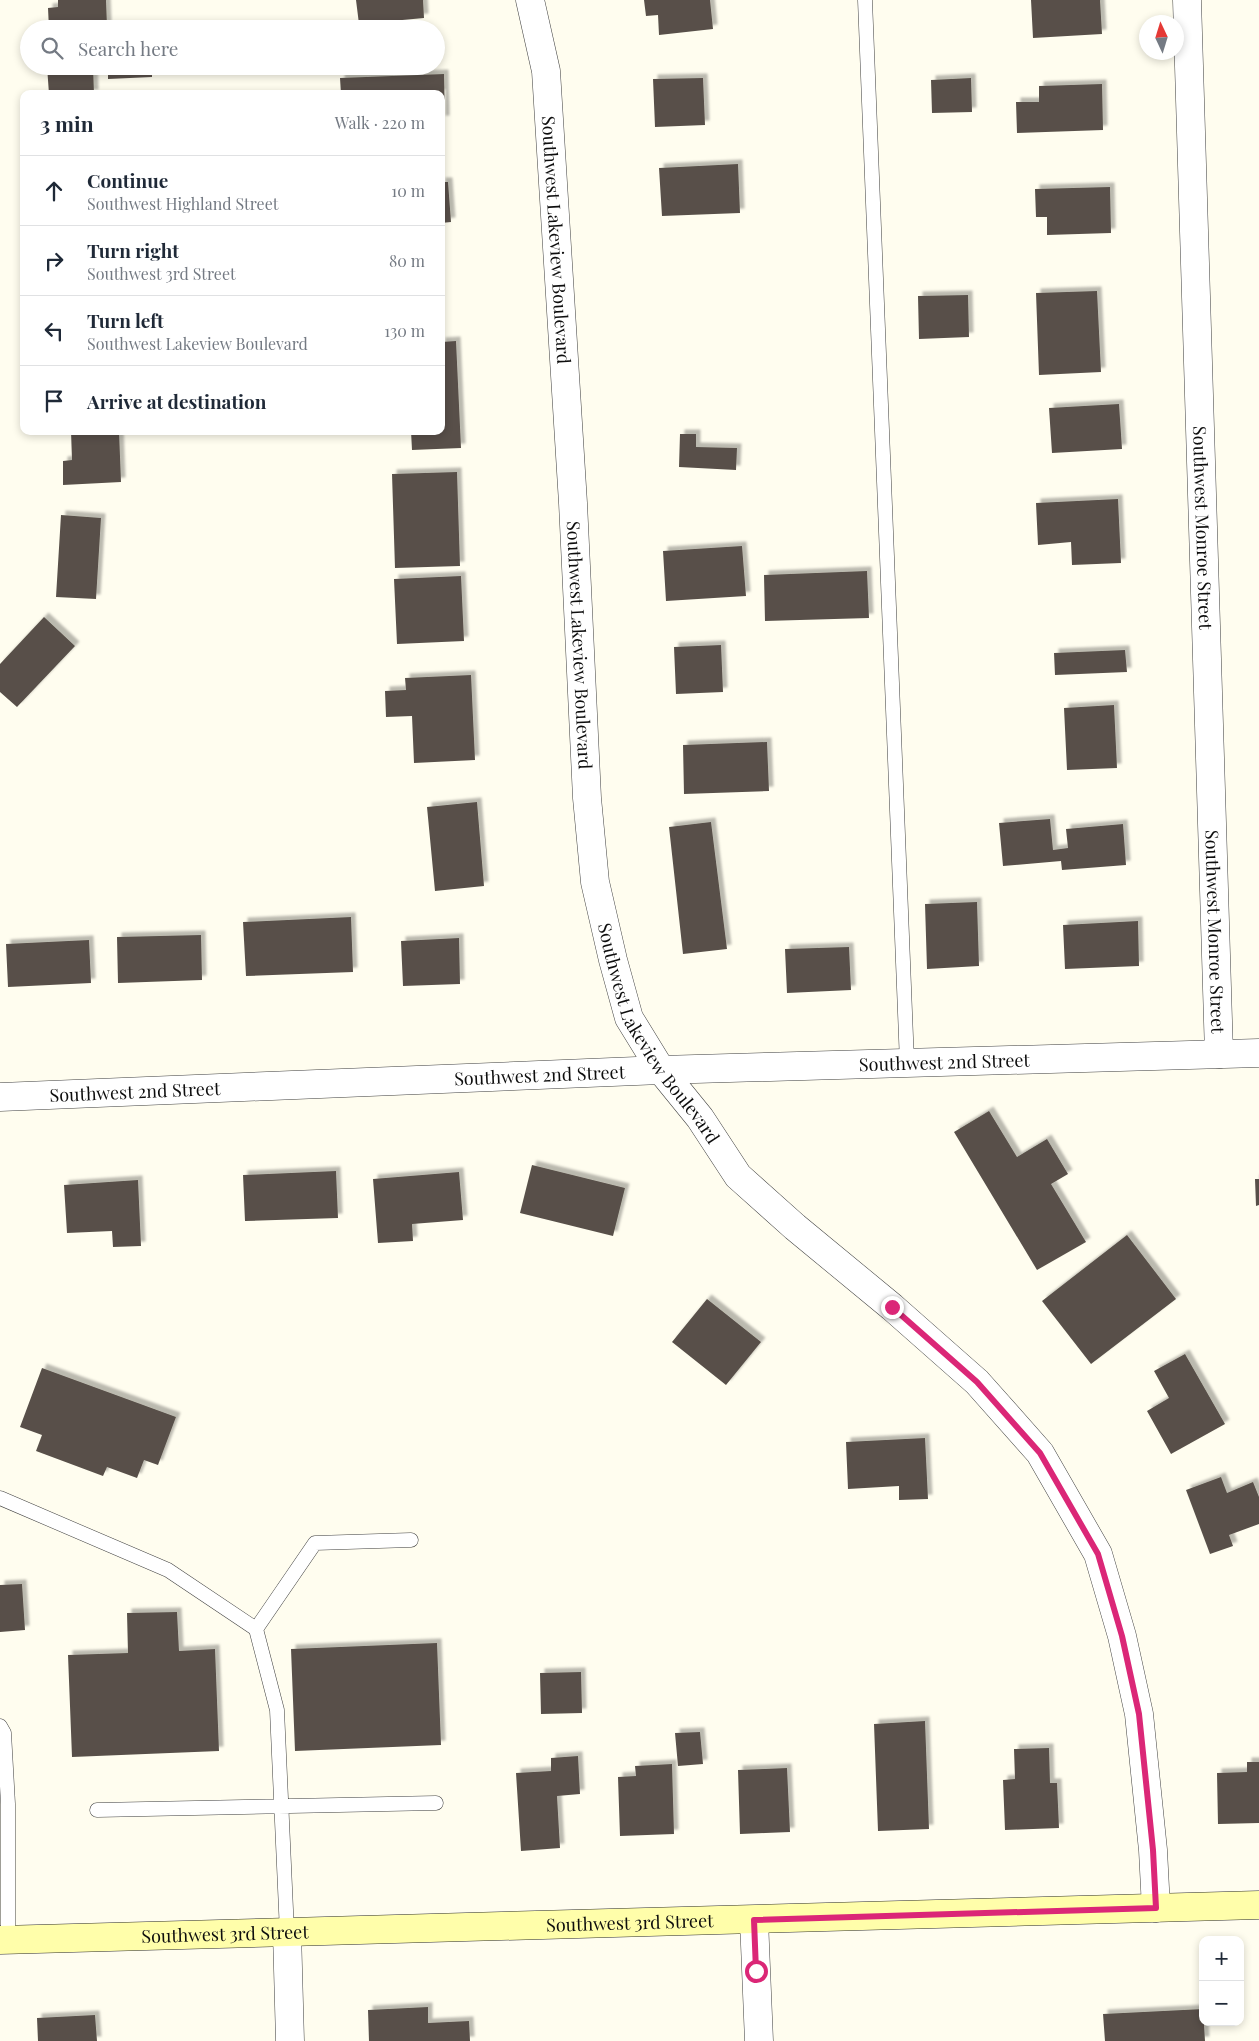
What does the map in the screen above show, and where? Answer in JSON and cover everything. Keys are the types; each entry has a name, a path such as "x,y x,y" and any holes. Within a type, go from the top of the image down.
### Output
{"main road":[{"name":"Southwest 3rd Street","path":"4,1940 1259,1905"}],"street":[{"name":"Southwest Lakeview Boulevard","path":"530,0 546,71 574,503 587,798 595,882 629,1018 661,1070 700,1118 738,1176 977,1382 1040,1453 1098,1554 1122,1636 1139,1714 1153,1850 1156,1908"},
{"name":"Southwest Monroe Street","path":"1187,0 1219,1054"},
{"name":"Southwest 2nd Street","path":"0,1097 661,1070 1259,1053"},
{"path":"754,1920 759,2041"},
{"path":"287,1932 290,2041"}],"lane":[{"path":"865,0 907,1063"},
{"path":"0,1498 168,1570 256,1629 277,1710 287,1932"},
{"path":"256,1629 315,1543 411,1540"},
{"path":"0,1726 4,1733 8,1804 4,1940"},
{"path":"97,1810 436,1803"}],"building":[{"path":"58,0 106,0 107,20 49,20 48,8 58,7"},
{"path":"356,0 423,0 424,18 358,20"},
{"path":"644,0 710,0 713,29 659,35 658,15 646,16"},
{"path":"1031,0 1100,0 1102,34 1033,38"},
{"path":"48,75 93,75 94,90 49,90"},
{"path":"108,75 152,75 152,77 108,79"},
{"path":"444,75 444,90 341,90 340,78"},
{"path":"703,78 705,125 655,127 653,79"},
{"path":"971,78 972,112 932,113 931,80"},
{"path":"1102,84 1103,130 1017,133 1016,102 1039,102 1039,86"},
{"path":"738,164 740,213 662,216 659,168"},
{"path":"445,182 448,182 451,222 445,223"},
{"path":"1110,187 1111,233 1047,235 1047,217 1036,217 1035,189"},
{"path":"1097,291 1101,372 1039,375 1036,293"},
{"path":"968,295 969,337 919,339 918,296"},
{"path":"456,341 461,448 412,450 411,435 445,435 445,342"},
{"path":"1119,404 1122,449 1052,453 1049,408"},
{"path":"680,434 696,434 696,447 737,448 736,470 679,467"},
{"path":"71,435 119,435 121,482 63,485 63,461 72,460"},
{"path":"457,472 460,566 395,568 392,474"},
{"path":"1118,499 1121,563 1072,565 1071,542 1038,545 1036,503"},
{"path":"61,515 101,518 96,599 56,597"},
{"path":"742,546 746,596 666,601 663,551"},
{"path":"867,571 869,618 765,621 764,575"},
{"path":"461,576 464,641 397,644 394,579"},
{"path":"44,617 75,646 17,707 0,692 0,664"},
{"path":"721,645 723,692 676,694 674,647"},
{"path":"1125,650 1127,672 1055,675 1054,653"},
{"path":"471,675 475,760 414,763 412,716 386,717 385,691 406,690 405,678"},
{"path":"1114,705 1117,768 1067,770 1064,708"},
{"path":"767,742 769,791 684,794 683,745"},
{"path":"477,802 484,886 435,891 427,807"},
{"path":"1050,819 1053,850 1068,848 1066,829 1123,824 1126,865 1062,870 1061,861 1003,866 999,823"},
{"path":"711,822 727,949 683,954 669,827"},
{"path":"977,902 979,966 927,969 925,904"},
{"path":"351,917 353,972 246,976 243,922"},
{"path":"1138,921 1139,966 1065,969 1063,925"},
{"path":"201,935 202,980 118,983 117,937"},
{"path":"459,938 460,984 403,986 401,941"},
{"path":"89,940 91,983 8,987 6,944"},
{"path":"849,947 851,990 787,993 785,949"},
{"path":"989,1111 1017,1157 1047,1139 1068,1174 1051,1184 1086,1242 1037,1270 954,1132"},
{"path":"532,1165 625,1188 613,1236 520,1213"},
{"path":"336,1171 338,1218 245,1221 243,1175"},
{"path":"459,1172 463,1220 412,1224 413,1241 378,1243 373,1179"},
{"path":"1255,1179 1259,1179 1259,1205 1256,1206"},
{"path":"138,1180 141,1246 113,1247 112,1231 67,1233 64,1185"},
{"path":"1127,1235 1176,1299 1091,1364 1042,1301"},
{"path":"707,1299 761,1342 726,1385 672,1342"},
{"path":"1185,1354 1225,1424 1171,1454 1147,1411 1169,1398 1154,1371"},
{"path":"42,1368 176,1417 158,1465 144,1460 137,1478 107,1467 103,1476 36,1451 42,1435 20,1427"},
{"path":"925,1438 928,1499 899,1500 899,1486 848,1489 846,1442"},
{"path":"1221,1477 1227,1493 1253,1482 1259,1497 1259,1524 1229,1535 1233,1546 1210,1554 1186,1490"},
{"path":"22,1584 25,1630 0,1632 0,1585"},
{"path":"177,1612 179,1651 215,1649 219,1751 72,1757 68,1655 128,1653 127,1613"},
{"path":"437,1643 441,1745 295,1751 291,1649"},
{"path":"581,1672 582,1713 541,1714 540,1673"},
{"path":"925,1721 929,1829 878,1831 874,1724"},
{"path":"700,1732 703,1764 678,1766 675,1733"},
{"path":"1049,1748 1050,1783 1057,1783 1059,1828 1005,1830 1003,1780 1015,1779 1014,1749"},
{"path":"578,1756 580,1794 557,1796 560,1848 521,1851 516,1773 551,1771 551,1758"},
{"path":"1247,1762 1259,1762 1259,1823 1218,1824 1217,1773 1247,1772"},
{"path":"672,1764 674,1834 620,1836 618,1777 636,1776 635,1766"},
{"path":"787,1768 790,1832 740,1834 738,1770"},
{"path":"428,2007 428,2023 469,2021 470,2041 369,2041 368,2010"},
{"path":"1199,2009 1199,2026 1204,2026 1205,2041 1105,2041 1103,2014"},
{"path":"95,2015 97,2041 38,2041 37,2018"}],"route":[{"path":"756,1971 754,1920 1156,1908 1153,1850 1139,1714 1122,1636 1098,1554 1040,1453 977,1382 892,1307"}]}
